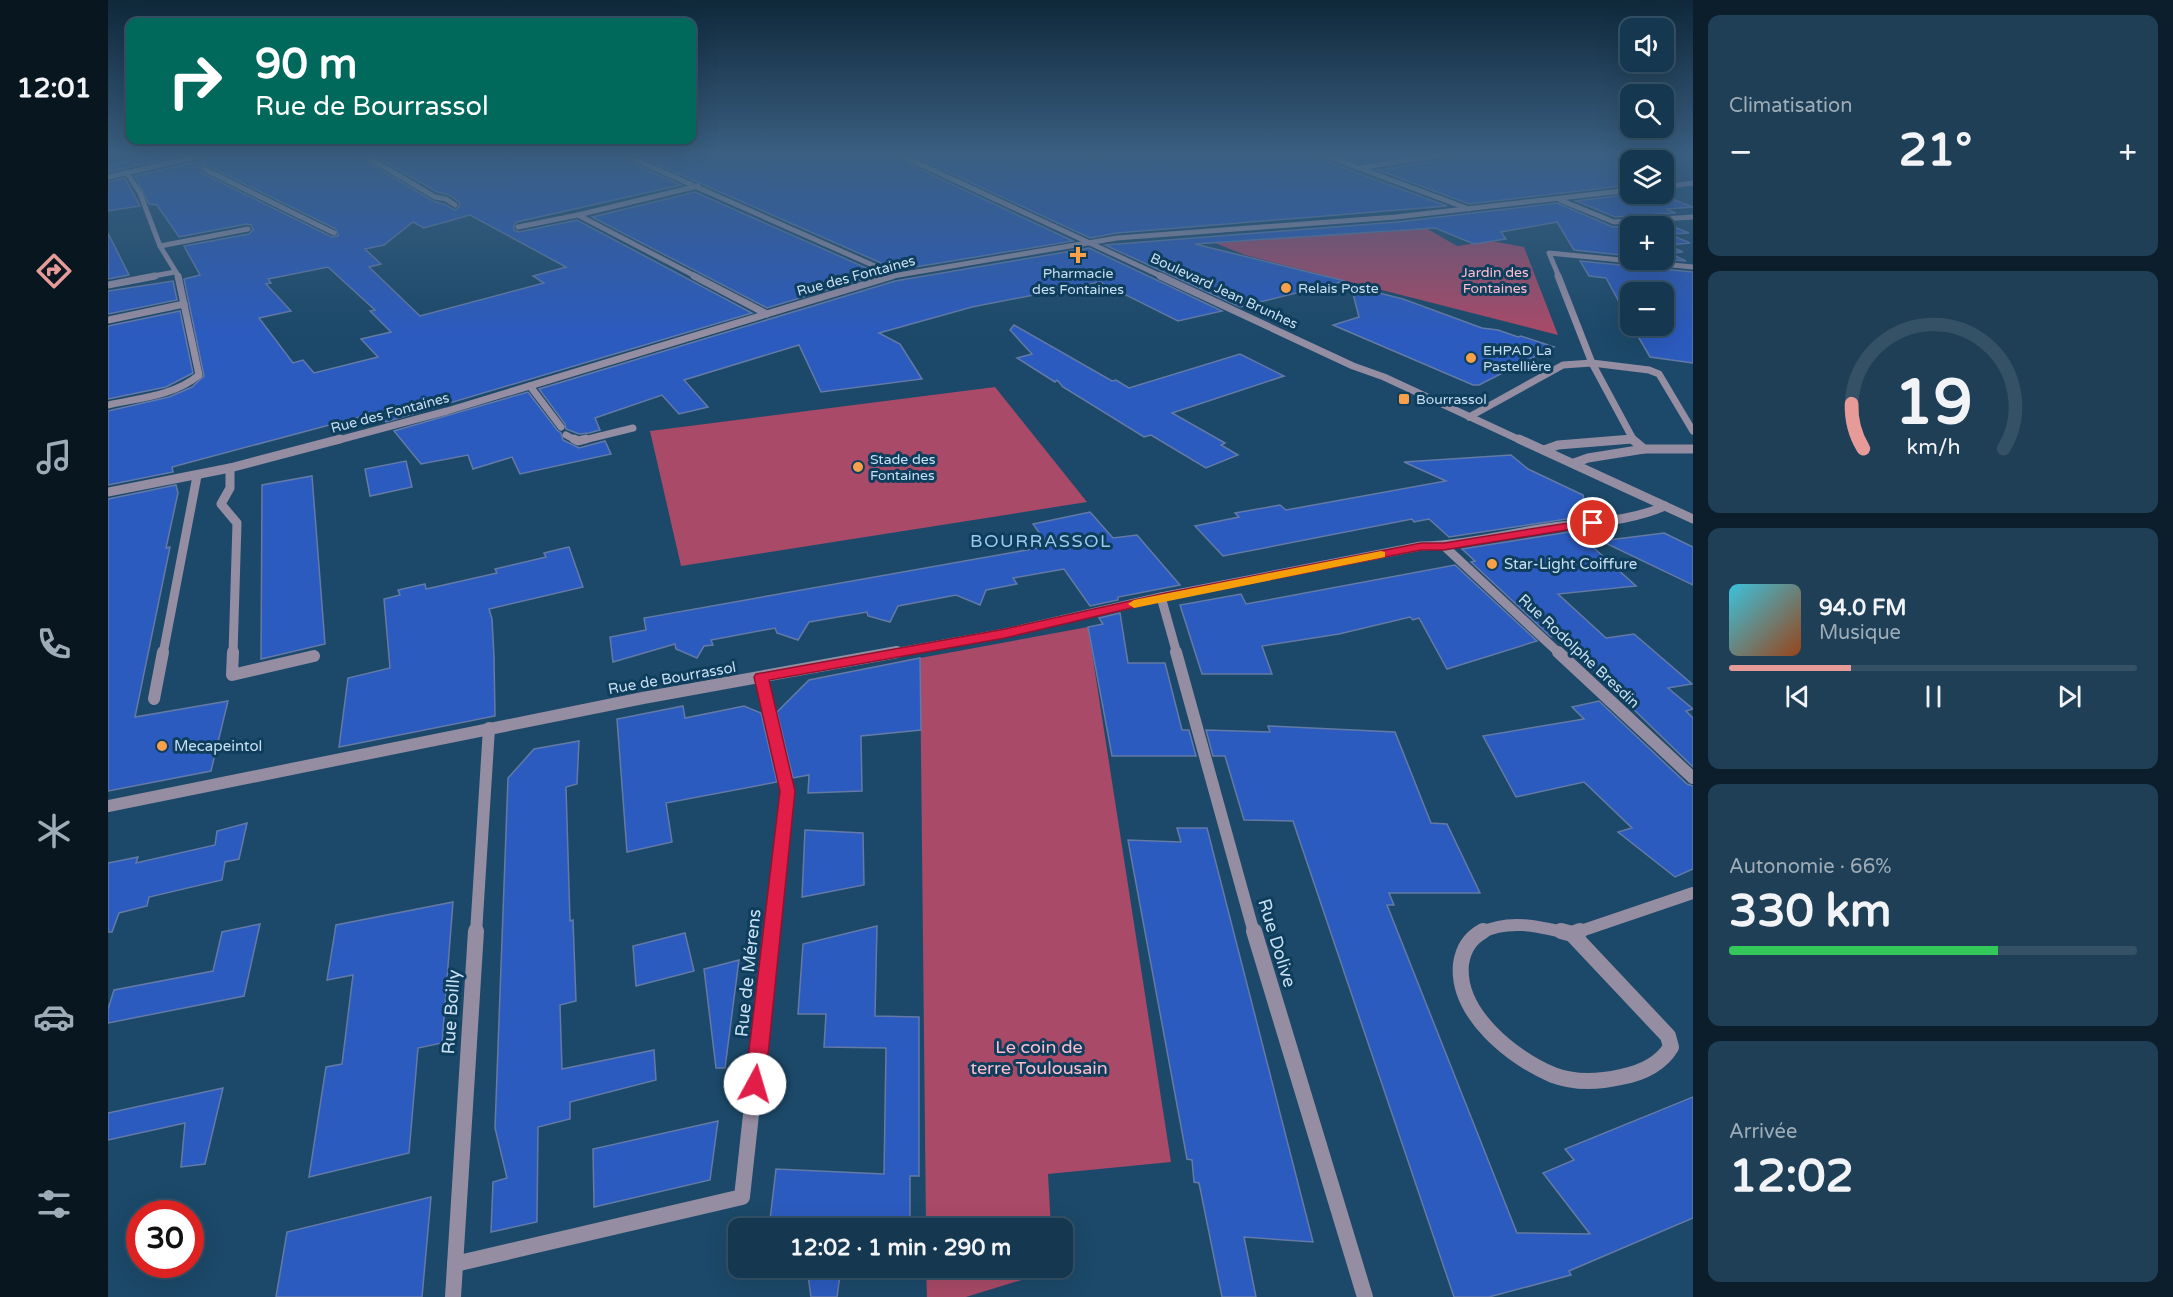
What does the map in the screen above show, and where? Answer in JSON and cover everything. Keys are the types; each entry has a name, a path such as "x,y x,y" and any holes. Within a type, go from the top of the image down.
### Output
{"street":[{"path":"108,405 174,389 193,382 199,375 180,279 160,246 147,213"},
{"path":"294,213 334,232"},
{"path":"518,227 584,213"},
{"path":"757,213 895,275"},
{"name":"Boulevard Jean Brunhes","path":"1024,213 1353,366 1384,377 1693,519"},
{"name":"Rue des Fontaines","path":"108,492 197,476 447,411 895,275 1118,238 1426,213"},
{"path":"1591,213 1614,222 1693,217"},
{"path":"578,214 767,314"},
{"path":"160,246 248,229"},
{"path":"1644,449 1632,439 1592,363 1549,253 1693,267"},
{"path":"108,285 175,272"},
{"path":"108,320 184,304"},
{"path":"1469,417 1563,365 1592,363 1649,370 1659,374 1693,431"},
{"path":"530,386 561,427"},
{"path":"566,435 578,441 633,428"},
{"path":"1544,450 1558,445 1632,439"},
{"path":"1574,463 1588,458 1644,449 1693,448"},
{"path":"230,468 230,488 223,497 222,504 237,523 232,675 314,656"},
{"path":"154,699 197,476"},
{"name":"Rue de Bourrassol","path":"108,806 489,728 1005,633 1161,597 1421,546 1444,546 1553,527 1632,518 1648,515 1665,506"},
{"name":"Rue Rodolphe Bresdin","path":"1444,546 1693,778"},
{"name":"Rue Dolive","path":"1161,597 1246,905 1365,1297"},
{"name":"Rue de Mérens","path":"455,1264 742,1197 788,791 761,677"},
{"name":"Rue Boilly","path":"453,1297 489,728"},
{"path":"1572,934 1668,1036 1671,1047 1666,1057 1644,1071 1608,1081 1575,1080 1552,1074 1516,1052 1481,1023 1462,988 1460,969 1465,950 1474,937 1504,925 1532,926 1572,934 1693,893"}],"green space":[{"name":"Jardin des Fontaines","path":"1426,228 1457,246 1492,241 1524,247 1558,335 1245,255 1215,243"},
{"name":"Stade des Fontaines","path":"995,387 1087,502 681,566 650,431"},
{"name":"Le coin de terre Toulousain","path":"1088,627 1171,1162 1048,1174 1050,1218 926,1218 920,658"},
{"path":"926,1278 1028,1278 966,1297 927,1297"}],"building":[{"path":"162,213 282,213 332,237 338,236 336,229 303,213 559,213 517,222 514,230 519,232 577,220 752,313 386,422 378,412 172,467 173,472 108,485 108,411 169,397 192,387 204,376 184,279 200,275 184,246 249,234 253,230 251,225 247,224 179,237","holes":["470,215 566,267 533,276 544,283 420,316 369,267 381,264 365,249 384,245 413,222 424,228","328,267 375,310 370,311 391,332 361,339 378,357 314,373 303,360 293,363 259,318 291,311 266,284 271,283 268,279"]},
{"path":"610,213 741,213 880,274 767,308 592,217"},
{"path":"766,213 1012,213 1073,241 897,270"},
{"path":"1035,213 1367,213 1117,233 1090,238"},
{"path":"1477,213 1579,213 1613,227 1620,227 1620,255 1574,250 1557,222 1501,232 1506,239 1474,244 1435,228 1195,244 1345,281 1240,307 1105,245 1397,222"},
{"path":"1604,213 1676,213 1620,216"},
{"path":"1674,227 1689,233 1674,234"},
{"path":"108,233 129,275 108,279"},
{"path":"1674,236 1690,243 1674,244"},
{"path":"1089,248 1222,311 1178,321 1100,282 972,307 879,333 900,344 922,379 821,392 799,345 684,380 708,407 679,414 662,395 595,418 600,430 589,433 579,434 566,429 565,424 539,389 895,281"},
{"path":"1674,255 1686,261 1674,260"},
{"path":"1580,261 1620,265 1620,270 1693,272 1693,363 1650,357 1638,336 1674,336 1674,282 1620,282 1620,304 1606,278 1589,276"},
{"path":"173,281 177,300 108,314 108,291"},
{"name":"EHPAD La Pastellière","path":"1351,286 1403,299 1482,328 1521,336 1554,347 1479,385 1473,385 1333,325 1359,317"},
{"path":"180,311 193,373 166,387 108,399 108,326"},
{"path":"1014,325 1112,381 1116,380 1129,388 1240,354 1284,376 1172,413 1225,443 1221,445 1238,455 1206,468 1151,435 1144,437 1063,387 1057,380 1055,382 1017,358 1032,354 1010,330"},
{"path":"528,392 561,433 563,440 579,448 605,441 611,454 520,474 512,457 473,469 468,455 421,464 394,431"},
{"path":"1511,455 1528,469 1583,495 1587,516 1449,537 1429,519 1414,522 1412,519 1223,556 1195,526 1239,517 1235,513 1280,505 1286,510 1446,481 1404,462"},
{"path":"406,461 412,487 370,496 365,469"},
{"path":"312,476 325,644 261,659 262,485"},
{"path":"176,485 178,493 166,548 170,547 135,717 228,701 211,771 108,791 108,499"},
{"path":"1090,512 1113,538 1137,535 1180,585 1118,597 1118,600 1090,606 1064,569 1013,578 1017,584 986,590 980,605 956,595 898,606 890,622 868,616 867,612 809,622 798,640 777,633 775,628 711,640 713,645 704,646 697,658 676,649 675,644 613,662 610,637 646,630 644,618 1049,546 1033,524"},
{"path":"1575,531 1636,586 1558,594 1606,638 1634,634 1692,684 1668,688 1693,709 1686,711 1693,718 1693,767 1557,635 1551,637 1471,562 1475,561 1462,549"},
{"path":"1664,533 1693,547 1693,585 1601,541"},
{"path":"569,547 583,587 489,609 492,619 495,716 339,747 348,678 390,668 384,599 400,595 398,590 425,584 426,589 497,573 495,569 546,557 544,553"},
{"path":"1455,565 1537,641 1447,669 1419,618 1413,620 1410,617 1339,634 1262,646 1272,674 1202,674 1180,605 1241,594 1246,604"},
{"path":"1120,613 1128,663 1165,663 1182,730 1189,730 1196,756 1112,756 1088,627 1103,624 1099,618"},
{"path":"920,658 921,730 861,736 862,791 808,793 809,775 793,778 777,712 809,680"},
{"path":"1599,701 1687,784 1693,786 1693,869 1675,877 1618,832 1632,828 1584,782 1516,797 1483,736 1584,719 1572,707"},
{"path":"683,706 685,718 744,706 761,713 777,782 666,803 672,842 627,852 617,719"},
{"path":"1268,726 1395,732 1431,823 1447,824 1480,893 1389,893 1394,905 1387,905 1517,1233 1590,1234 1543,1173 1574,1160 1565,1149 1693,1097 1693,1218 1569,1271 1571,1275 1489,1297 1454,1297 1293,821 1244,820 1225,756 1213,756 1206,730 1270,732"},
{"path":"579,741 577,784 566,787 570,921 573,920 576,1001 560,1005 562,1069 654,1050 656,1080 570,1102 570,1119 538,1127 537,1222 491,1232 493,1182 507,1178 495,1128 508,778 534,749"},
{"path":"247,823 239,859 225,862 222,880 149,897 147,906 119,913 112,932 108,932 108,863 138,857 136,863 215,845 217,831"},
{"path":"1177,828 1207,828 1313,1242 1244,1237 1256,1297 1222,1297 1199,1183 1194,1182 1192,1160 1187,1159 1128,840 1181,842"},
{"path":"805,830 863,833 864,885 802,897"},
{"path":"453,902 442,1043 418,1048 409,1153 309,1177 326,1067 342,1064 353,975 327,980 336,925"},
{"path":"260,924 244,996 108,1023 108,1009 114,990 213,971 222,932"},
{"path":"877,926 875,1016 919,1017 919,1176 910,1176 910,1218 770,1218 776,1169 884,1174 886,1048 824,1047 826,1014 798,1014 803,944"},
{"path":"685,933 694,971 636,986 633,946"},
{"path":"739,960 725,1068 716,1068 704,969"},
{"path":"223,1088 205,1164 181,1167 185,1123 108,1140 108,1113"},
{"path":"718,1121 710,1180 594,1207 593,1149"},
{"path":"431,1197 422,1297 276,1297 287,1232"},
{"path":"808,1278 840,1278 837,1297 811,1297"}],"slow traffic":[{"path":"1134,604 1381,554"}],"place":[{"name":"Pharmacie des Fontaines","path":"1078,255"},
{"name":"Relais Poste","path":"1286,288"},
{"name":"EHPAD La Pastellière","path":"1471,358"},
{"name":"Bourrassol","path":"1404,399"},
{"name":"Stade des Fontaines","path":"858,467"},
{"name":"Star-Light Coiffure","path":"1492,564"},
{"name":"Mecapeintol","path":"162,746"}],"district":[{"name":"BOURRASSOL","path":"1041,541"}],"route":[{"path":"755,1084 788,791 761,677 1005,633 1161,597 1421,546 1444,546 1553,527 1593,523"}]}
